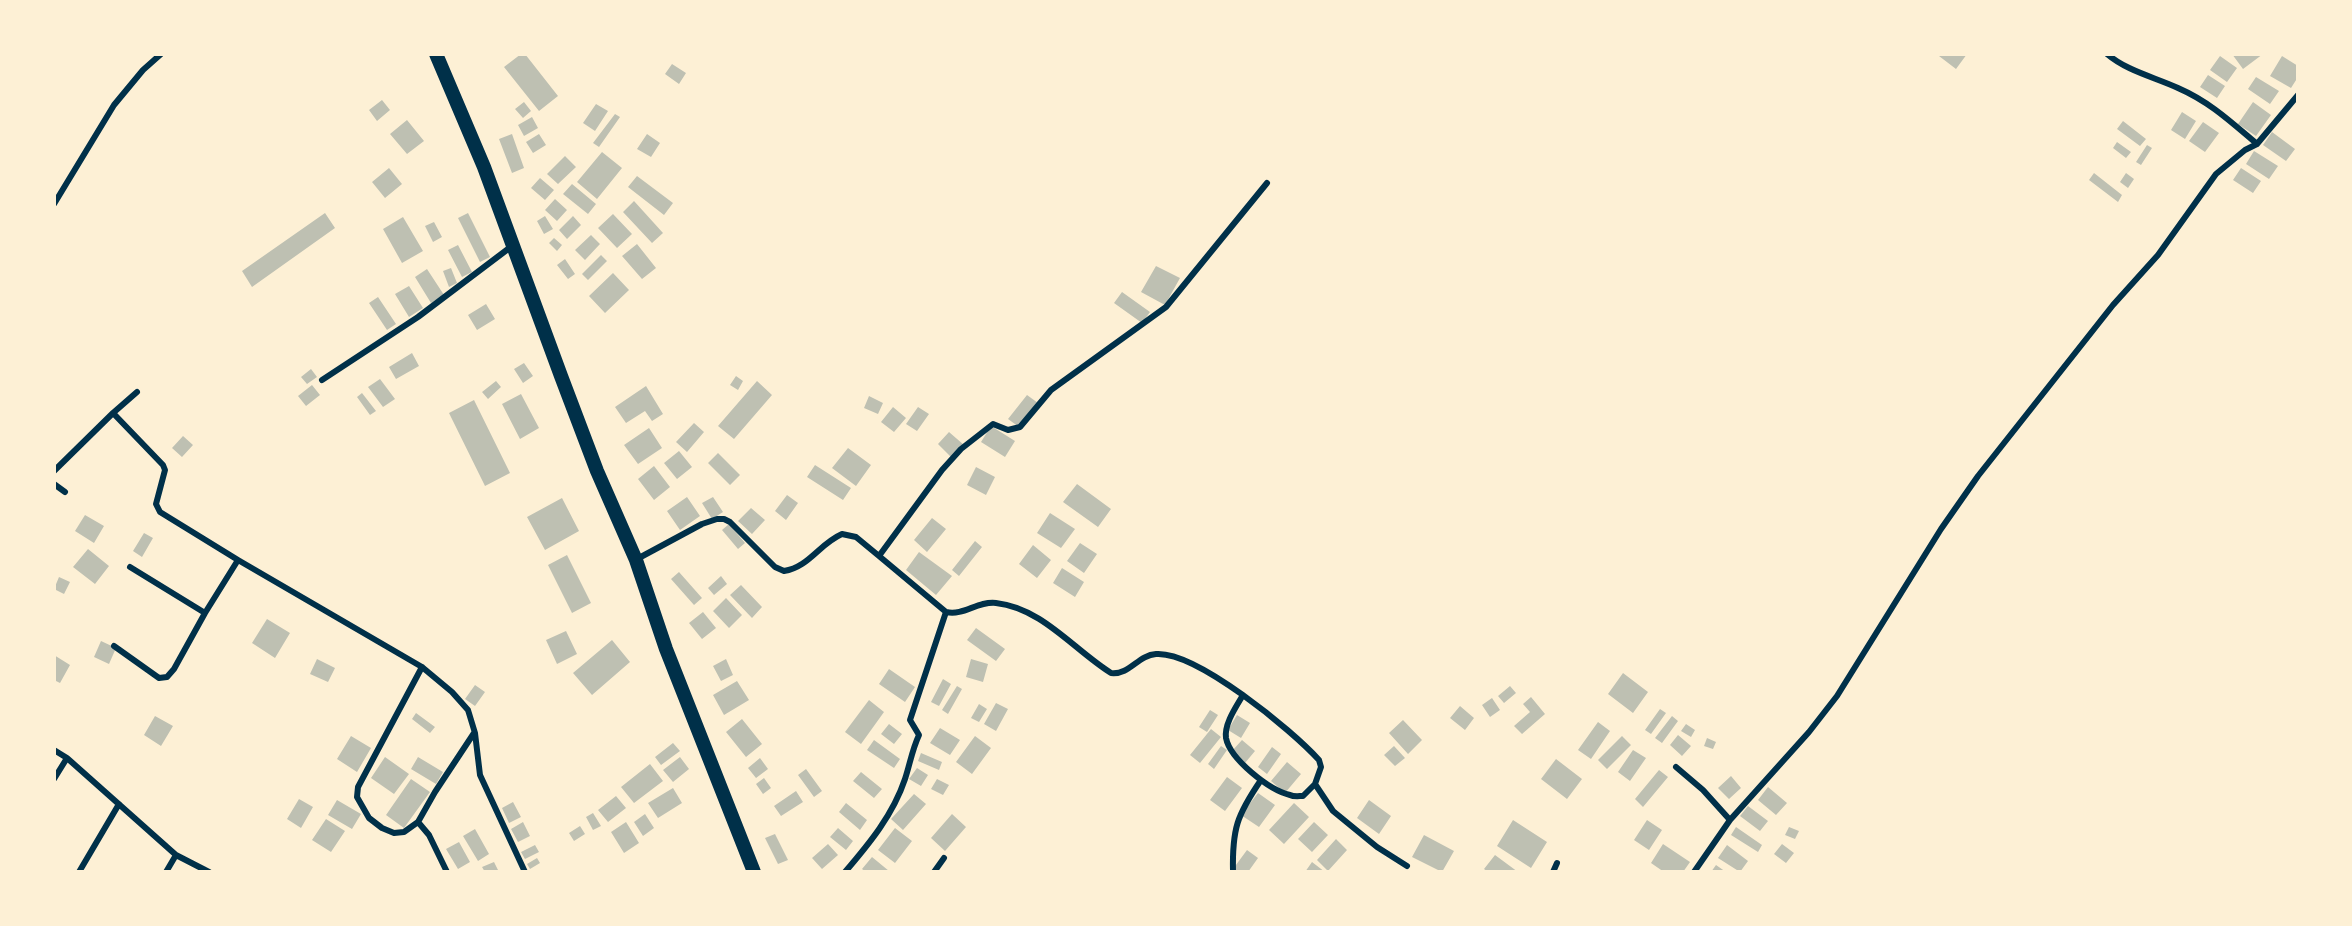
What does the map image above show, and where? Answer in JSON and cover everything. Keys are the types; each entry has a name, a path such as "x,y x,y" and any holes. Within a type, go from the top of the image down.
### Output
{"main road":[{"path":"436,54 484,167 597,471 636,560 666,650 754,872"}],"street":[{"path":"54,204 114,105 143,70 161,54"},
{"path":"2107,54 2144,75 2178,87 2214,107 2257,144"},
{"path":"1694,872 1730,820 1809,732 1836,696 1941,529 1978,476 2114,305 2158,255 2216,174 2245,150 2257,144 2298,95"},
{"path":"879,556 936,478 961,449 993,424 1008,430 1020,427 1051,390 1166,307 1267,183"},
{"path":"322,380 418,317 512,246"},
{"path":"54,471 137,392"},
{"path":"113,413 163,465 165,470 156,504 160,512 422,667 468,710 475,733 480,775 525,872"},
{"path":"54,484 65,492"},
{"path":"636,560 670,540 717,519 730,522 768,561 784,571 806,564 825,544 842,534 856,537 946,612 963,612 975,605 986,603 1004,605 1036,618 1111,673 1119,674 1143,658 1154,654 1173,655 1217,676 1243,695 1319,760 1321,767 1315,784 1303,796 1291,796 1261,780 1233,754 1226,737 1227,727 1243,695"},
{"path":"114,646 159,678 167,677 174,669 238,560"},
{"path":"130,567 205,613"},
{"path":"845,872 874,838 892,809 905,780 914,745 920,735 910,720 946,612"},
{"path":"422,667 358,787 357,797 369,818 382,828 394,833 404,832 418,822 435,792 475,733"},
{"path":"54,750 67,758 176,855 208,872"},
{"path":"54,779 67,758"},
{"path":"1676,767 1703,790 1730,820"},
{"path":"1233,872 1233,835 1242,808 1261,780"},
{"path":"1315,784 1333,811 1377,847 1407,866"},
{"path":"79,872 119,804"},
{"path":"418,822 429,835 447,872"},
{"path":"166,872 176,855"},
{"path":"934,872 944,858"},
{"path":"1553,872 1557,863"}],"building":[{"path":"521,54 525,54 558,96 539,111 504,67"},
{"path":"1940,54 1967,54 1956,69 1939,56"},
{"path":"2232,54 2263,54 2243,69"},
{"path":"2220,56 2237,68 2227,82 2210,70"},
{"path":"2282,56 2298,66 2298,77 2291,88 2270,76"},
{"path":"672,64 686,73 679,84 665,74"},
{"path":"2208,75 2225,86 2217,98 2200,87"},
{"path":"2256,77 2279,91 2270,104 2248,89"},
{"path":"382,100 390,110 377,121 369,110"},
{"path":"524,102 531,111 523,118 515,109"},
{"path":"2253,102 2271,115 2256,136 2238,124"},
{"path":"596,104 608,111 595,131 583,123"},
{"path":"2182,112 2196,121 2185,139 2171,130"},
{"path":"615,114 620,117 599,147 593,143"},
{"path":"532,117 538,128 524,136 518,125"},
{"path":"407,120 424,141 407,154 390,134"},
{"path":"2123,121 2146,139 2140,146 2117,129"},
{"path":"2203,122 2219,133 2205,152 2189,141"},
{"path":"2272,132 2295,149 2286,161 2263,145"},
{"path":"512,134 524,168 512,173 499,139"},
{"path":"539,134 546,145 533,153 526,142"},
{"path":"647,134 660,143 651,157 637,149"},
{"path":"2117,142 2131,152 2126,158 2113,148"},
{"path":"2147,145 2152,148 2141,165 2136,162"},
{"path":"2254,151 2278,166 2269,179 2246,164"},
{"path":"602,152 622,168 597,199 577,182"},
{"path":"565,156 576,167 558,184 547,174"},
{"path":"389,168 402,184 385,198 372,182"},
{"path":"2241,168 2261,181 2253,193 2233,180"},
{"path":"2094,173 2122,195 2118,202 2089,180"},
{"path":"2126,173 2134,179 2128,188 2120,182"},
{"path":"637,176 673,203 664,215 628,187"},
{"path":"540,178 554,190 545,200 531,188"},
{"path":"572,184 596,204 588,214 563,194"},
{"path":"555,199 567,210 557,221 545,210"},
{"path":"634,201 663,233 652,243 623,212"},
{"path":"325,213 335,228 252,287 242,271"},
{"path":"468,213 490,257 480,262 458,218"},
{"path":"613,214 632,234 617,248 598,228"},
{"path":"545,216 553,229 544,234 537,221"},
{"path":"573,216 581,225 567,239 559,230"},
{"path":"403,217 423,251 402,263 383,229"},
{"path":"434,222 442,237 433,242 425,226"},
{"path":"591,235 600,244 585,260 575,250"},
{"path":"554,238 562,245 557,251 549,243"},
{"path":"637,244 656,268 642,279 622,256"},
{"path":"458,245 472,272 462,277 448,250"},
{"path":"601,255 607,261 588,280 582,274"},
{"path":"565,259 575,274 568,279 557,265"},
{"path":"1156,266 1180,278 1165,305 1141,292"},
{"path":"451,268 457,283 449,287 443,271"},
{"path":"427,269 444,295 431,303 415,277"},
{"path":"613,273 629,290 605,313 589,296"},
{"path":"409,286 423,308 409,317 395,294"},
{"path":"1122,292 1150,312 1142,323 1114,303"},
{"path":"378,297 396,324 387,330 369,303"},
{"path":"486,304 495,319 477,330 468,315"},
{"path":"412,353 419,366 396,379 389,367"},
{"path":"524,363 533,376 523,383 514,369"},
{"path":"311,369 317,377 307,384 301,377"},
{"path":"736,376 743,381 738,390 730,385"},
{"path":"380,379 395,399 383,407 368,387"},
{"path":"496,381 501,387 488,399 482,392"},
{"path":"757,381 772,395 734,439 718,426"},
{"path":"312,385 320,395 306,406 298,396"},
{"path":"646,386 663,414 652,421 645,411 626,423 615,407"},
{"path":"362,393 376,411 370,415 357,397"},
{"path":"521,394 539,428 520,439 502,404"},
{"path":"1027,395 1038,403 1019,427 1008,419"},
{"path":"869,396 883,403 878,414 864,408"},
{"path":"474,400 510,473 485,486 449,413"},
{"path":"893,407 906,418 894,432 881,422"},
{"path":"918,407 929,414 917,431 906,424"},
{"path":"694,423 704,432 687,452 676,442"},
{"path":"991,426 1015,441 1005,457 981,442"},
{"path":"649,428 662,448 638,464 624,445"},
{"path":"949,432 964,445 952,458 938,444"},
{"path":"183,436 193,445 182,457 172,448"},
{"path":"848,448 871,465 856,486 832,468"},
{"path":"679,451 692,467 677,479 664,463"},
{"path":"718,453 740,475 730,485 708,463"},
{"path":"815,465 851,488 843,500 807,477"},
{"path":"654,466 670,487 654,500 638,479"},
{"path":"976,467 995,477 986,495 967,485"},
{"path":"1077,484 1111,509 1098,527 1063,502"},
{"path":"787,495 798,503 786,520 775,511"},
{"path":"687,497 700,516 680,530 667,511"},
{"path":"713,497 723,512 712,519 702,503"},
{"path":"562,498 579,531 545,550 527,517"},
{"path":"751,508 765,520 752,534 738,521"},
{"path":"1050,513 1075,529 1061,548 1037,533"},
{"path":"85,515 104,526 94,543 75,531"},
{"path":"932,518 946,529 927,552 914,540"},
{"path":"729,524 745,543 738,549 722,530"},
{"path":"144,533 153,538 142,557 133,551"},
{"path":"975,541 982,547 959,576 952,570"},
{"path":"1080,543 1097,554 1084,573 1067,561"},
{"path":"1033,545 1051,560 1037,578 1019,564"},
{"path":"88,549 109,566 95,584 73,567"},
{"path":"919,552 952,576 936,595 906,570"},
{"path":"567,555 591,603 572,613 548,565"},
{"path":"1062,568 1084,582 1075,597 1053,583"},
{"path":"679,572 702,598 694,605 671,579"},
{"path":"721,576 727,584 714,595 708,588"},
{"path":"59,577 70,582 64,594 54,589"},
{"path":"741,585 762,607 752,618 730,595"},
{"path":"726,598 742,615 729,628 713,611"},
{"path":"703,612 716,628 702,639 689,623"},
{"path":"267,619 290,633 275,658 252,643"},
{"path":"976,628 1005,649 996,661 967,640"},
{"path":"566,631 577,654 557,664 546,640"},
{"path":"612,640 630,662 592,695 573,673"},
{"path":"101,641 116,648 109,664 94,657"},
{"path":"54,655 70,665 60,683 54,680"},
{"path":"317,659 335,668 328,682 310,674"},
{"path":"726,659 733,675 721,681 713,666"},
{"path":"971,659 988,664 983,682 966,677"},
{"path":"889,669 915,687 905,702 879,684"},
{"path":"1623,673 1648,692 1633,713 1608,694"},
{"path":"943,679 951,684 939,706 931,702"},
{"path":"737,681 749,700 724,715 713,695"},
{"path":"475,685 485,692 475,706 465,699"},
{"path":"957,686 962,689 948,714 942,710"},
{"path":"1510,686 1516,693 1504,703 1498,696"},
{"path":"1531,697 1545,714 1522,734 1514,726 1530,712 1523,704"},
{"path":"1492,698 1500,710 1490,717 1482,705"},
{"path":"869,700 884,712 861,744 845,732"},
{"path":"996,703 1008,709 996,731 984,724"},
{"path":"979,704 987,709 979,722 971,718"},
{"path":"1460,706 1474,718 1465,730 1450,718"},
{"path":"1660,709 1666,713 1651,734 1645,730"},
{"path":"1210,710 1218,715 1207,732 1199,727"},
{"path":"416,713 435,727 430,733 412,719"},
{"path":"1237,715 1250,723 1241,738 1228,730"},
{"path":"155,716 173,726 161,746 144,735"},
{"path":"1672,716 1678,721 1662,743 1655,738"},
{"path":"742,719 762,744 746,757 726,732"},
{"path":"1403,720 1422,740 1408,754 1389,733"},
{"path":"1598,722 1610,731 1591,759 1578,750"},
{"path":"889,724 902,734 894,744 881,734"},
{"path":"1686,724 1695,730 1691,737 1681,731"},
{"path":"940,728 960,740 950,755 930,743"},
{"path":"1211,729 1221,737 1200,763 1190,755"},
{"path":"1678,735 1691,746 1682,756 1670,745"},
{"path":"351,736 371,748 357,772 337,759"},
{"path":"975,736 991,748 972,774 956,762"},
{"path":"1622,736 1631,745 1607,769 1598,760"},
{"path":"1707,738 1716,742 1713,749 1704,746"},
{"path":"874,740 900,759 894,768 867,750"},
{"path":"1242,740 1255,751 1245,763 1232,751"},
{"path":"673,743 680,751 661,765 655,757"},
{"path":"1221,746 1227,750 1214,769 1208,764"},
{"path":"1394,746 1405,758 1395,766 1384,755"},
{"path":"1272,747 1281,754 1267,774 1258,767"},
{"path":"1633,750 1646,758 1630,781 1618,772"},
{"path":"921,753 942,762 939,770 918,761"},
{"path":"385,757 409,774 394,794 371,778"},
{"path":"418,757 443,772 436,784 411,769"},
{"path":"680,757 689,769 673,782 663,770"},
{"path":"760,758 768,769 756,778 748,768"},
{"path":"1556,759 1582,779 1567,799 1541,779"},
{"path":"1287,762 1301,774 1285,793 1271,781"},
{"path":"650,764 663,781 634,803 621,787"},
{"path":"917,768 928,775 921,786 909,779"},
{"path":"806,769 822,791 814,797 798,775"},
{"path":"1659,770 1668,777 1643,807 1635,799"},
{"path":"861,772 882,789 874,798 853,781"},
{"path":"1731,776 1741,788 1729,799 1718,788"},
{"path":"1227,777 1242,788 1225,811 1210,800"},
{"path":"764,778 771,788 763,794 756,784"},
{"path":"411,779 430,792 404,828 386,815"},
{"path":"937,779 949,785 943,795 931,789"},
{"path":"1768,787 1787,803 1776,815 1758,800"},
{"path":"673,788 682,803 658,818 648,803"},
{"path":"796,791 803,802 781,816 774,806"},
{"path":"1258,793 1275,805 1259,827 1241,815"},
{"path":"914,794 926,804 903,830 891,819"},
{"path":"616,796 626,808 608,822 598,810"},
{"path":"299,799 313,807 301,828 287,819"},
{"path":"337,800 361,814 352,829 328,815"},
{"path":"1369,800 1391,816 1379,834 1357,818"},
{"path":"513,802 521,817 509,823 502,808"},
{"path":"846,803 867,820 860,830 839,812"},
{"path":"1294,803 1309,817 1284,844 1269,830"},
{"path":"1748,806 1768,821 1760,831 1740,816"},
{"path":"593,813 601,826 593,830 586,817"},
{"path":"645,814 654,828 643,836 634,822"},
{"path":"952,814 966,827 945,851 931,838"},
{"path":"326,819 345,831 331,852 312,840"},
{"path":"1513,820 1547,842 1531,868 1497,846"},
{"path":"1647,820 1662,830 1649,850 1634,840"},
{"path":"523,822 530,836 518,842 511,829"},
{"path":"626,822 639,843 624,853 611,832"},
{"path":"1314,822 1328,835 1312,852 1298,839"},
{"path":"580,826 585,834 574,841 569,833"},
{"path":"1736,827 1762,845 1758,852 1731,835"},
{"path":"1789,827 1799,831 1795,839 1785,835"},
{"path":"838,828 853,841 846,850 830,837"},
{"path":"895,828 912,841 895,863 878,850"},
{"path":"475,829 489,854 478,861 463,836"},
{"path":"775,834 788,860 778,864 765,838"},
{"path":"1424,835 1454,851 1442,872 1412,857"},
{"path":"1336,839 1347,850 1328,871 1317,860"},
{"path":"459,842 470,862 458,869 446,849"},
{"path":"828,844 838,855 822,869 812,858"},
{"path":"1663,844 1690,862 1683,872 1664,872 1651,863"},
{"path":"1782,844 1794,853 1786,863 1774,854"},
{"path":"535,845 539,852 525,859 521,852"},
{"path":"1727,845 1748,861 1740,872 1718,858"},
{"path":"1247,850 1258,858 1248,872 1237,872 1233,869"},
{"path":"1495,855 1518,872 1488,872 1484,869"},
{"path":"872,857 889,871 866,872 862,869"},
{"path":"537,858 540,863 530,869 527,864"},
{"path":"494,862 499,872 485,872 482,867"},
{"path":"1312,862 1325,872 1305,872"},
{"path":"1716,865 1726,872 1711,872"}]}
